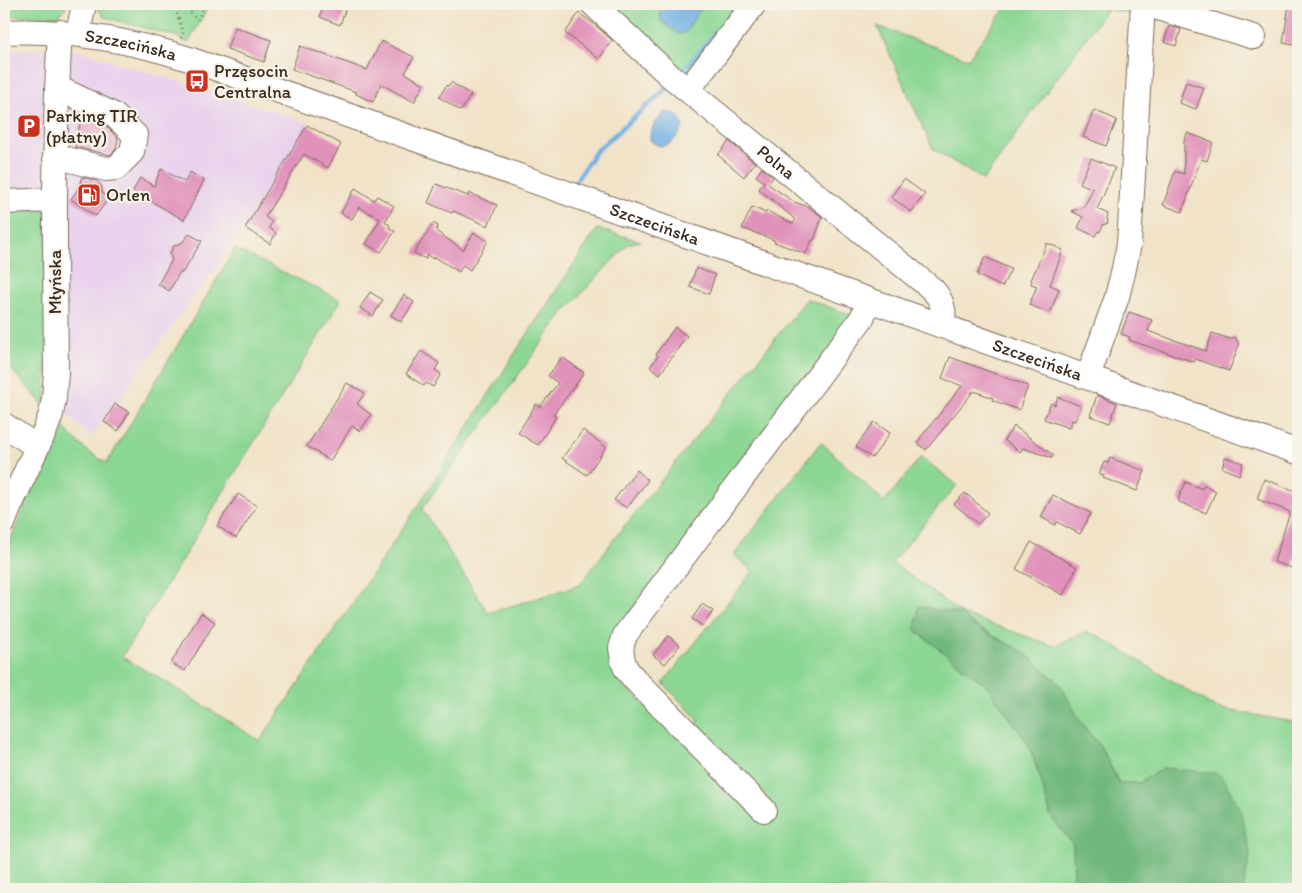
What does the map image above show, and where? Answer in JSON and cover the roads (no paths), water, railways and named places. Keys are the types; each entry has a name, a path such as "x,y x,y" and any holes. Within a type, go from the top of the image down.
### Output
{"street":[{"name":"Młyńska","path":"4,521 46,428 54,398 56,372 55,156 57,88 69,33 84,4"},
{"name":"Polna","path":"593,4 688,90 932,289 940,298 943,307 944,319 942,326"},
{"path":"688,90 754,4"},
{"path":"1088,377 1117,297 1129,244 1144,4 1254,36"},
{"name":"Szczecińska","path":"4,32 69,33 133,43 189,59 1298,452"},
{"path":"55,156 106,169 116,168 132,152 135,135 114,115 57,88"},
{"path":"4,202 55,209"},
{"path":"764,810 637,682 626,669 621,648 625,635 862,318 869,300"},
{"path":"4,425 38,447"}],"water":[{"path":"663,4 706,4 685,33 679,34 661,21 660,11"},
{"path":"665,112 677,116 683,127 676,138 661,146 650,140 651,131 656,121"}],"waterway":[{"path":"681,75 739,5"},
{"path":"575,182 596,151 669,86"}],"place":[{"name":"Przęsocin Centralna","path":"197,81"},
{"name":"Parking TIR (płatny)","path":"29,126"},
{"name":"Orlen","path":"89,195"}]}
